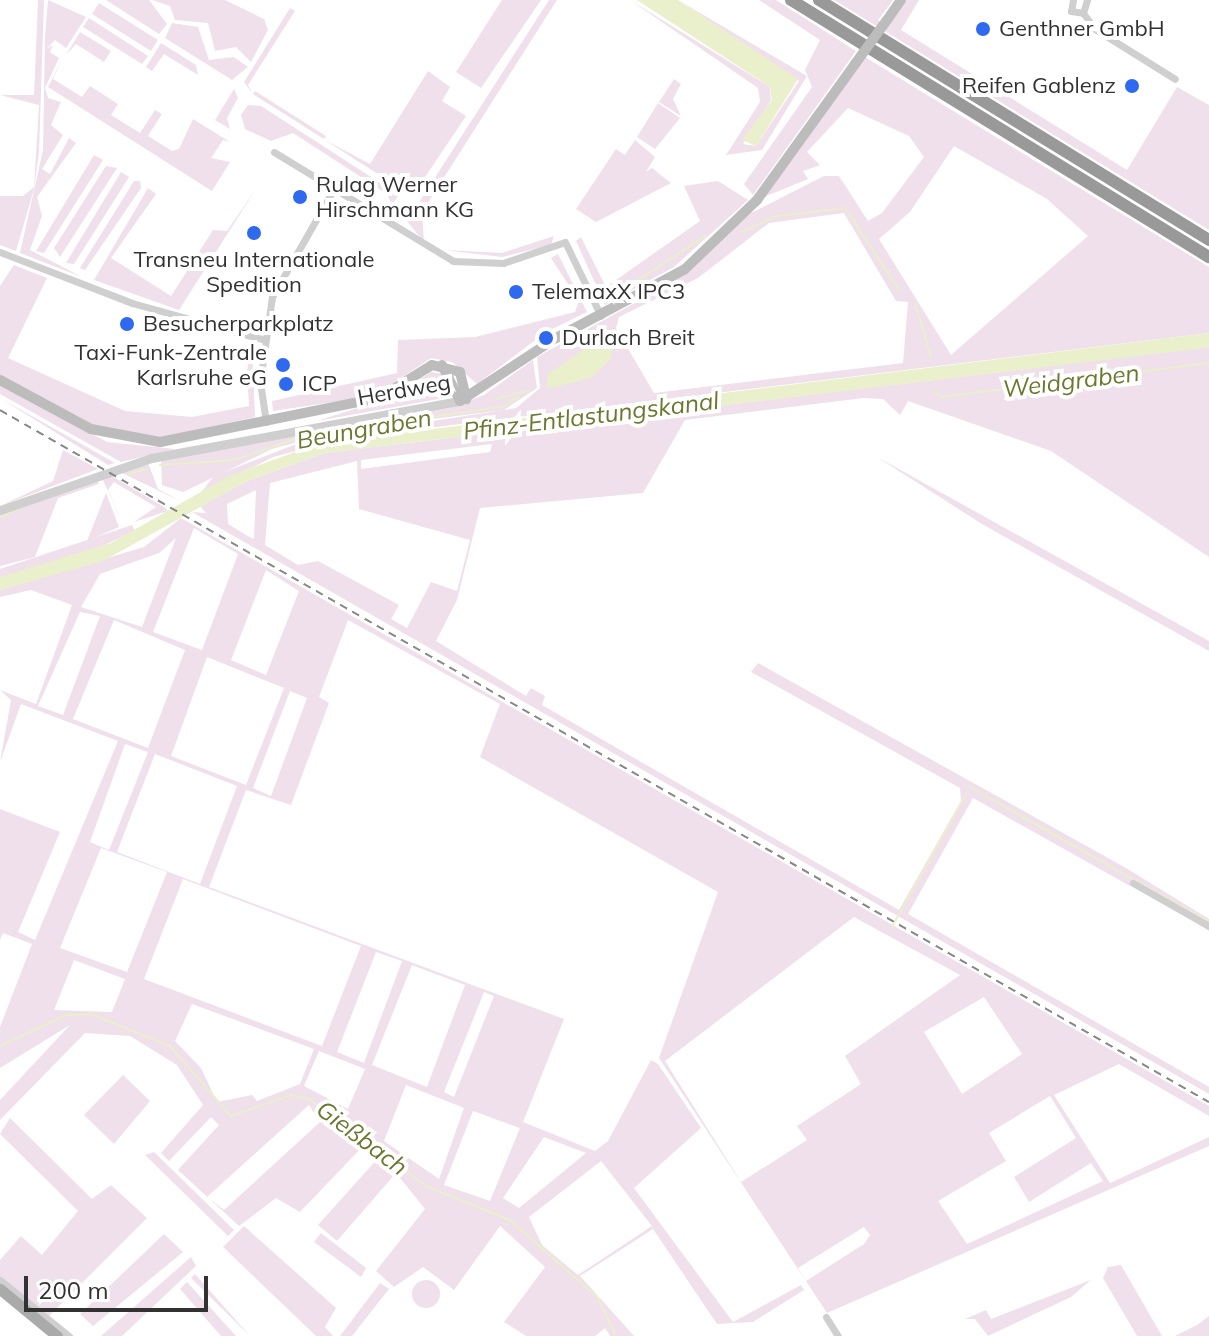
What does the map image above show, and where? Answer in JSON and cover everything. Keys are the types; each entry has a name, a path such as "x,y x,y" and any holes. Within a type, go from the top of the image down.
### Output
{"highway":[{"path":"791,0 1209,257"},
{"path":"819,0 1209,240"}],"main road":[{"name":"Herdweg","path":"463,400 488,388 556,338 668,281 729,230 901,0"},
{"path":"0,380 120,437 175,442 267,425 379,398 421,369 442,365 464,379 488,388"},
{"path":"442,365 463,400"},
{"path":"463,400 464,379"},
{"path":"0,1289 57,1336"}],"street":[{"path":"1073,0 1071,11 1083,13 1095,29 1175,79"},
{"path":"1083,13 1087,0"},
{"path":"274,152 453,261 503,263 565,242 601,316"},
{"path":"267,425 260,382 265,340 279,278 333,190"},
{"path":"0,252 132,303 265,340"},
{"name":"Herdweg","path":"0,510 137,462 463,400"},
{"path":"1133,883 1209,926"},
{"path":"0,1280 69,1336"},
{"path":"826,1317 838,1336"}],"shaded area":[{"path":"38,0 44,0 39,152 34,189 16,251 0,245 0,196 23,196 34,187 39,105 0,95 34,95"},
{"path":"48,0 86,17 66,48 55,40 46,49 53,45 50,52 59,58 45,88 48,98 61,102 51,125 63,135 42,169 50,174 69,138 76,143 37,197 42,216 30,250 82,277 20,253 43,150 45,37"},
{"path":"106,0 149,0 167,24 159,34"},
{"path":"152,0 225,0 264,19 268,30 251,62 236,47 215,51 208,23 175,20 170,6"},
{"path":"502,0 541,0 481,88 456,72"},
{"path":"549,0 557,0 422,212 424,242 407,221"},
{"path":"630,0 770,87 771,100 743,144 756,146 799,81 678,0 807,76 762,150 726,155 760,102 758,88"},
{"path":"759,0 776,0 856,51 753,195 744,184 812,87 805,70 820,40"},
{"path":"834,0 893,0 878,20 887,26 905,0 919,0 901,30 1127,170 1177,87 1209,105 1209,230"},
{"path":"99,3 158,40 151,51 92,14"},
{"path":"290,8 295,11 248,85 252,93 244,82"},
{"path":"89,18 148,56 142,64 83,27"},
{"path":"172,23 198,27 209,60 234,57 248,67 232,80 165,38"},
{"path":"80,32 111,51 104,62 76,44 66,55"},
{"path":"161,43 196,65 198,75 164,54 152,71 146,67"},
{"path":"865,57 1209,267 1209,333 346,438 273,457 199,495 214,476 304,441 516,408 540,388 537,357 651,294 751,213 824,176 839,176 868,221 882,213 924,157 909,136 848,108 807,152 820,165 803,171 808,179 764,197","holes":["954,146 1047,199 1088,236 951,355 879,239 910,212","844,213 896,301 908,302 903,363 654,393 616,328 619,317 698,278 769,223"]},
{"path":"62,60 53,79 82,97 90,86 118,104 111,115 140,133 155,110 162,114 148,136 172,151 179,149 193,119 230,142 223,140 211,158 230,162 212,191 48,87"},
{"path":"428,71 450,87 442,101 466,116 415,192 401,189 325,140 370,164"},
{"path":"674,79 681,84 673,99 681,116 659,102"},
{"path":"234,89 238,98 227,118 230,129 215,120"},
{"path":"255,91 326,136 324,139 253,94"},
{"path":"658,103 680,118 655,149 637,137"},
{"path":"248,105 261,106 399,195 392,205 387,194 293,133 271,141 245,129 241,115"},
{"path":"635,140 655,157 646,172 652,168 671,183 596,222 576,209 616,149 625,155"},
{"path":"94,155 103,160 44,253 36,251"},
{"path":"106,166 117,168 60,257 54,248"},
{"path":"121,172 129,177 74,264 66,263"},
{"path":"134,181 140,181 141,188 85,270 80,268"},
{"path":"718,181 748,200 674,267 605,305 576,241 581,237 606,287 700,221 684,186"},
{"path":"148,188 156,194 111,258 171,296 213,230 227,231 256,189 179,310 94,280"},
{"path":"554,236 551,245 502,257 443,250 502,253"},
{"path":"558,254 587,312 546,332 477,384 452,362 431,358 374,396 273,411 272,401 397,373 398,340 475,337 575,312 579,301 551,258"},
{"path":"14,265 47,278 8,358 125,411 192,417 249,406 247,371 252,342 255,417 162,438 96,427 0,376 0,286"},
{"path":"1209,347 1209,557 1051,451 908,401 900,415 883,399 864,398 685,420 643,493 480,508 457,600 436,641 526,696 531,688 545,696 542,705 899,910 961,801 960,788 751,672 758,663 1126,868 1209,919 1209,931 1135,882 1130,886 973,798 908,914 1209,1087 1209,1094 192,512 206,513 200,506 247,481 324,453","holes":["492,444 490,452 361,469 361,460","357,461 359,509 470,540 457,591 431,582 407,628 391,619 399,605 318,561 298,565 265,545 270,483","256,490 253,539 228,524 227,504"]},
{"path":"533,360 537,388 504,410 337,431 272,449 183,492 162,485 161,459 450,408 484,395"},
{"path":"431,372 444,374 449,388 444,398 317,421 395,396"},
{"path":"0,383 107,442 175,449 121,462 0,394"},
{"path":"0,398 115,463 108,465"},
{"path":"63,450 98,469 0,506 53,481"},
{"path":"877,457 1209,641 1209,651 982,524"},
{"path":"148,463 158,489 182,502 116,470"},
{"path":"105,472 168,511 134,522 156,507 114,482 108,490 124,525 100,474"},
{"path":"94,476 99,484 58,498 35,557 0,566 0,512"},
{"path":"106,493 119,527 87,541"},
{"path":"181,518 1209,1106 1209,1116 1119,1064 1054,1095 1110,1183 1209,1137 1209,1146 827,1313 659,1058 718,892 480,757 500,704 348,620 319,697 329,703 291,805 246,790 209,887 564,1019 523,1122 595,1151 608,1141 651,1060 658,1064 701,1128 634,1188 733,1322 801,1285 804,1290 753,1322 717,1324 653,1229 580,1276 634,1336 610,1336 605,1328 595,1336 526,1336 504,1322 545,1267 500,1226 454,1290 423,1267 394,1287 376,1271 425,1209 396,1173 337,1241 318,1225 379,1157 367,1142 300,1212 276,1198 239,1226 209,1199 224,1210 320,1122 309,1105 207,1197 178,1170 219,1125 211,1117 169,1161 161,1153 203,1105 177,1065 130,1036 85,1033 0,1120 0,1100 70,1025 0,1068 0,1027 32,944 3,933 0,940 0,809 60,832 18,932 35,940 118,741 21,704 0,762 11,700 0,690 36,704 72,605 31,590 0,597 0,590 144,547","holes":["194,528 238,554 202,650 153,632","176,538 142,627 81,607 100,574 159,553","266,570 299,591 266,675 231,660","80,612 100,616 63,715 38,706","114,620 185,650 148,748 73,719","207,657 284,688 246,785 171,756","290,691 307,698 271,796 253,788","125,744 148,752 109,850 90,842","155,754 237,786 200,884 117,852","101,848 167,872 127,972 60,948","183,879 361,946 322,1046 144,979","854,917 960,975 845,1056 861,1084 797,1126 807,1140 741,1182 665,1061","376,952 402,961 364,1063 337,1052","74,960 125,979 112,1012 54,1010","412,965 465,985 427,1087 372,1065","484,992 494,996 454,1097 444,1092","984,997 1022,1054 962,1094 924,1032","192,1004 314,1049 300,1084 257,1101 252,1095 217,1102 201,1068 175,1041","319,1051 365,1069 348,1109 304,1086","406,1085 464,1108 439,1179 384,1141","1050,1096 1076,1138 1014,1177 1029,1202 1091,1163 1103,1181 967,1244 938,1201 1006,1161 989,1133","473,1111 520,1128 490,1201 444,1185","544,1137 586,1153 519,1208 503,1198","601,1161 652,1226 578,1275 542,1245 529,1217","864,1227 870,1235 864,1244 806,1281 798,1268"]},
{"path":"132,525 135,531 87,553 0,577 0,569"},
{"path":"123,1075 150,1101 114,1144 84,1115"},
{"path":"10,1118 92,1199 111,1185 147,1218 49,1316 0,1277 0,1260 21,1236 42,1255 78,1211 0,1134"},
{"path":"154,1152 234,1230 228,1236 145,1155"},
{"path":"244,1226 336,1308 325,1327 333,1336 316,1336 223,1247"},
{"path":"321,1233 366,1268 361,1277 314,1242"},
{"path":"164,1234 183,1252 93,1326 80,1314"},
{"path":"191,1257 196,1266 122,1336 101,1336"},
{"path":"1121,1265 1162,1336 1137,1336 1103,1278 1108,1267"},
{"path":"195,1274 250,1336 191,1278"},
{"path":"426,1280 436,1284 440,1294 436,1304 426,1308 416,1304 412,1294 416,1284"},
{"path":"1091,1280 1071,1297 988,1336 975,1319 965,1319 986,1310 991,1319"},
{"path":"187,1282 236,1336 221,1336 180,1289"},
{"path":"380,1283 389,1289 352,1336 340,1336"},
{"path":"1209,1316 1209,1336 1175,1336 1197,1325"}],"water":[{"path":"637,0 678,0 798,79 756,146 742,140 772,100 770,87"},
{"name":"Pfinz-Entlastungskanal","path":"1209,333 1209,347 1197,349 324,453 247,481 103,561 0,590 0,577 111,543 229,476 320,443"},
{"path":"614,339 610,360 591,378 547,389 548,374 598,340"}],"waterway":[{"name":"Beungraben","path":"743,232 776,216 845,208 899,290"},
{"name":"Beungraben","path":"611,298 705,236"},
{"name":"Weidgraben","path":"915,303 931,357"},
{"name":"Weidgraben","path":"934,392 942,397 1209,363"},
{"name":"Beungraben","path":"496,399 530,390"},
{"name":"Beungraben","path":"160,465 234,460 310,434 503,407 519,396"},
{"name":"Beungraben","path":"129,474 147,469"},
{"name":"Beungraben","path":"0,518 17,509"},
{"path":"970,787 1209,922"},
{"path":"901,911 966,794"},
{"path":"892,927 899,914"},
{"name":"Gießbach","path":"0,1046 66,1015 91,1014 170,1046 231,1116 291,1095 309,1099 426,1186 510,1220 598,1298 616,1336"}],"railway":[{"path":"0,410 1209,1102"}],"place":[{"name":"Genthner GmbH","path":"983,29"},
{"name":"Reifen Gablenz","path":"1132,86"},
{"name":"Rulag Werner Hirschmann KG","path":"300,197"},
{"name":"Transneu Internationale Spedition","path":"254,233"},
{"name":"TelemaxX IPC3","path":"516,292"},
{"name":"Besucherparkplatz","path":"127,324"},
{"name":"Durlach Breit","path":"546,338"},
{"name":"Taxi-Funk-Zentrale Karlsruhe eG","path":"283,365"},
{"name":"ICP","path":"286,384"}]}
